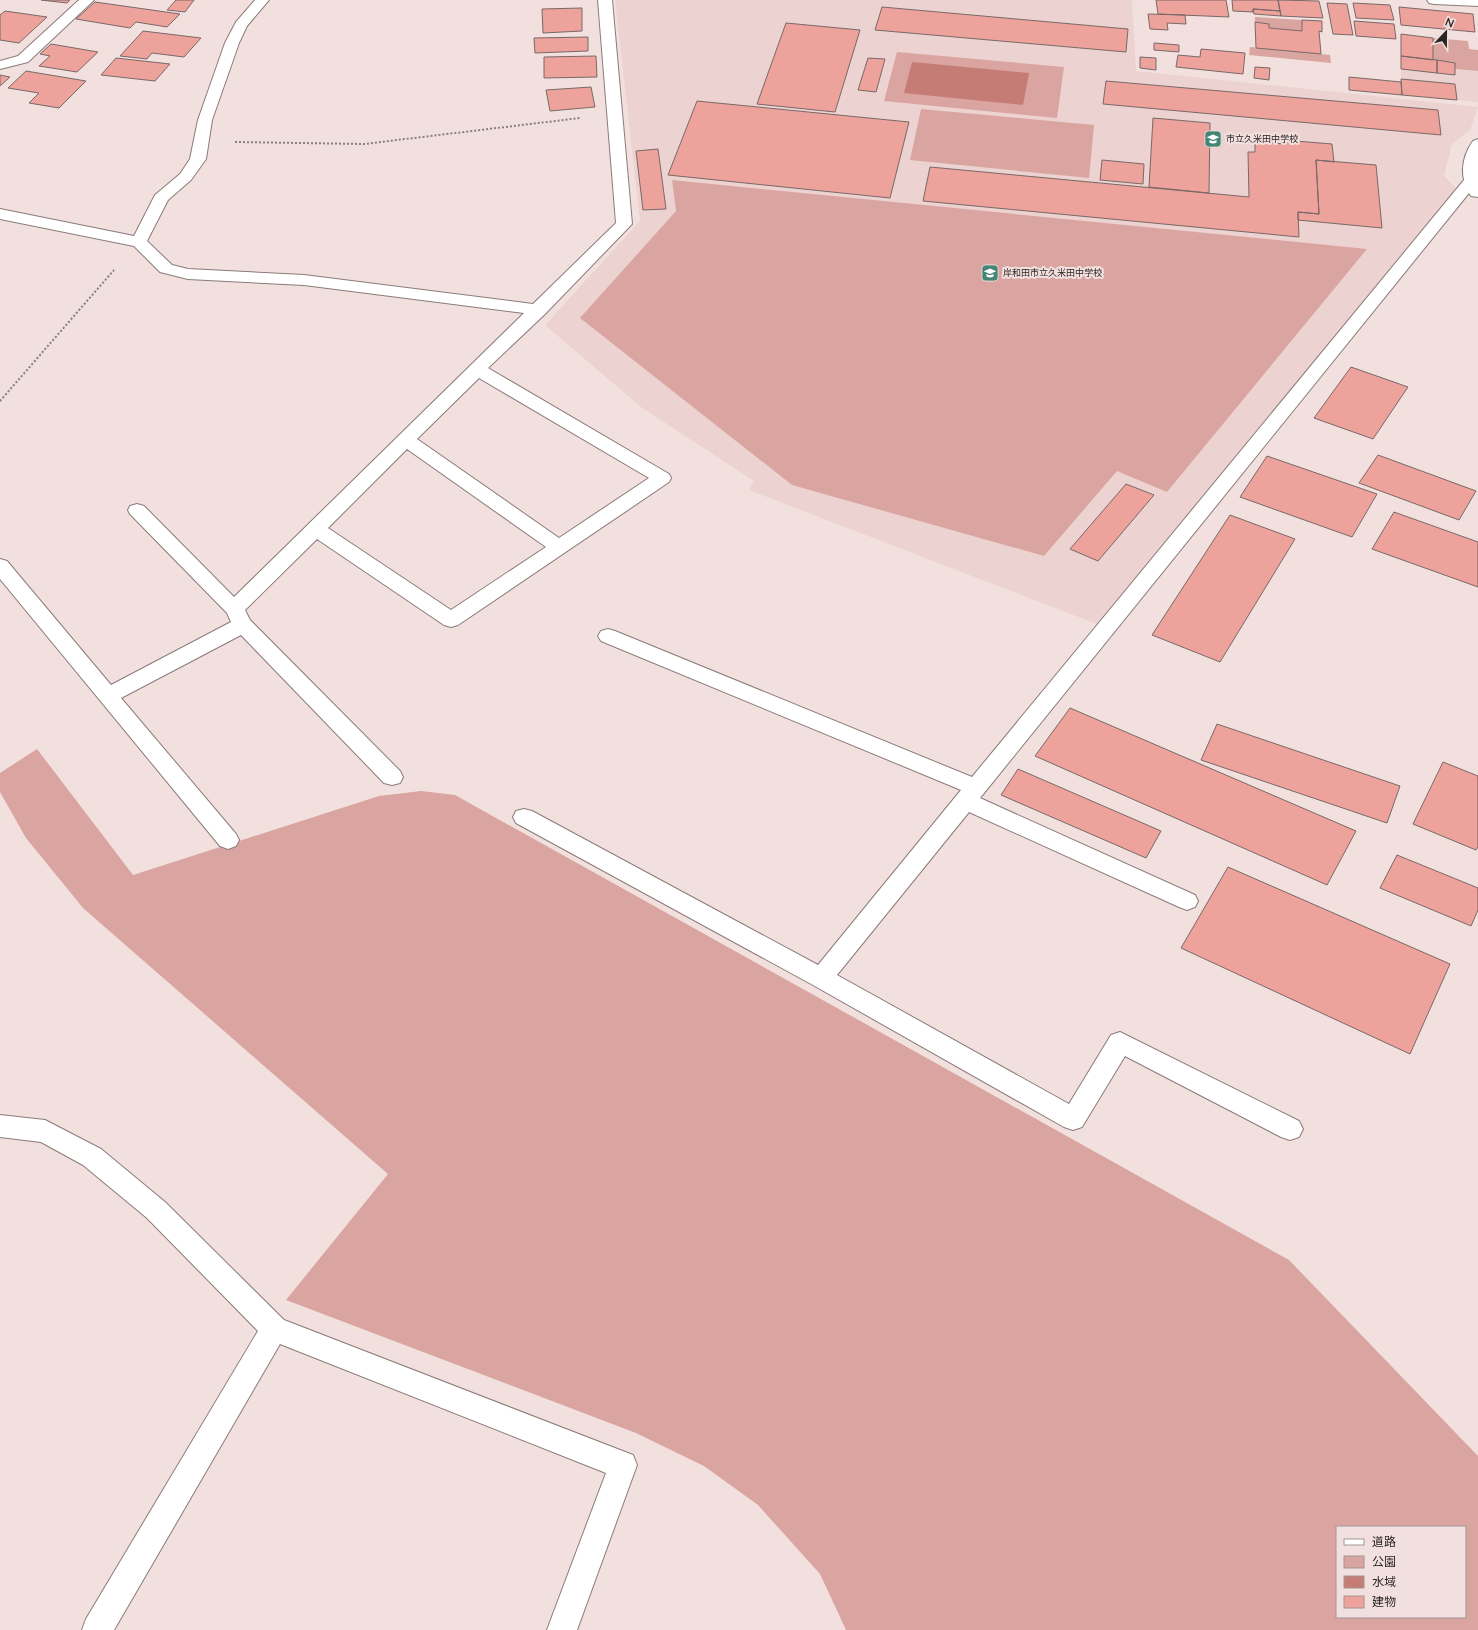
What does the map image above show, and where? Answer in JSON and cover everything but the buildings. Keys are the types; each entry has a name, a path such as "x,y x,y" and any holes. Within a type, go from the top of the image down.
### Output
{"street":[{"path":"2,65 23,59 87,0"},
{"path":"139,242 161,198 186,177 198,159 205,120 232,43 241,25 262,0"},
{"path":"107,696 239,617 316,529 539,310 624,224 605,0"},
{"path":"1434,0 1478,2"},
{"path":"821,978 1475,188 1470,162 1478,144"},
{"path":"0,214 139,242 166,269 188,274 304,280 539,310"},
{"path":"316,529 451,620 662,478 478,370"},
{"path":"406,440 559,547"},
{"path":"137,510 392,777"},
{"path":"0,566 228,840"},
{"path":"608,636 971,795 1187,901"},
{"path":"524,816 821,978 1073,1119 1120,1042 1290,1129"},
{"path":"0,1126 45,1131 92,1156 156,1210 274,1330 623,1465 562,1630"},
{"path":"97,1630 274,1330"}],"path":[{"path":"201,141 364,144 615,114"},
{"path":"0,401 139,242"}],"shaded area":[{"name":"岸和田市立久米田中学校","path":"615,0 1132,0 1136,71 1478,107 1470,130 1452,144 1444,176 1456,188 1102,626 749,490 754,481 641,407 545,325 640,221"},
{"path":"1401,69 1455,75 1455,69 1478,71 1478,102 1457,100 1455,84 1401,79"}],"green space":[{"path":"1255,17 1302,20 1302,31 1269,28 1269,24 1255,22"},
{"path":"1433,38 1468,41 1469,49 1478,50 1478,71 1455,69 1454,63 1433,60"},
{"path":"1250,47 1330,55 1331,63 1249,55"},
{"path":"897,52 1064,67 1057,118 884,101"},
{"path":"921,109 1094,125 1089,178 910,160"},
{"path":"672,180 1367,249 1167,492 1117,471 1044,556 792,485 580,318 676,211"},
{"path":"37,749 133,875 379,796 421,791 455,795 1289,1260 1478,1456 1478,1630 846,1630 820,1574 758,1505 704,1466 636,1433 286,1300 388,1174 83,908 26,838 0,792 0,773"}],"water":[{"path":"912,62 1029,73 1023,105 904,93"}],"place":[{"name":"市立久米田中学校","path":"1213,139"},
{"name":"岸和田市立久米田中学校","path":"990,273"}]}
